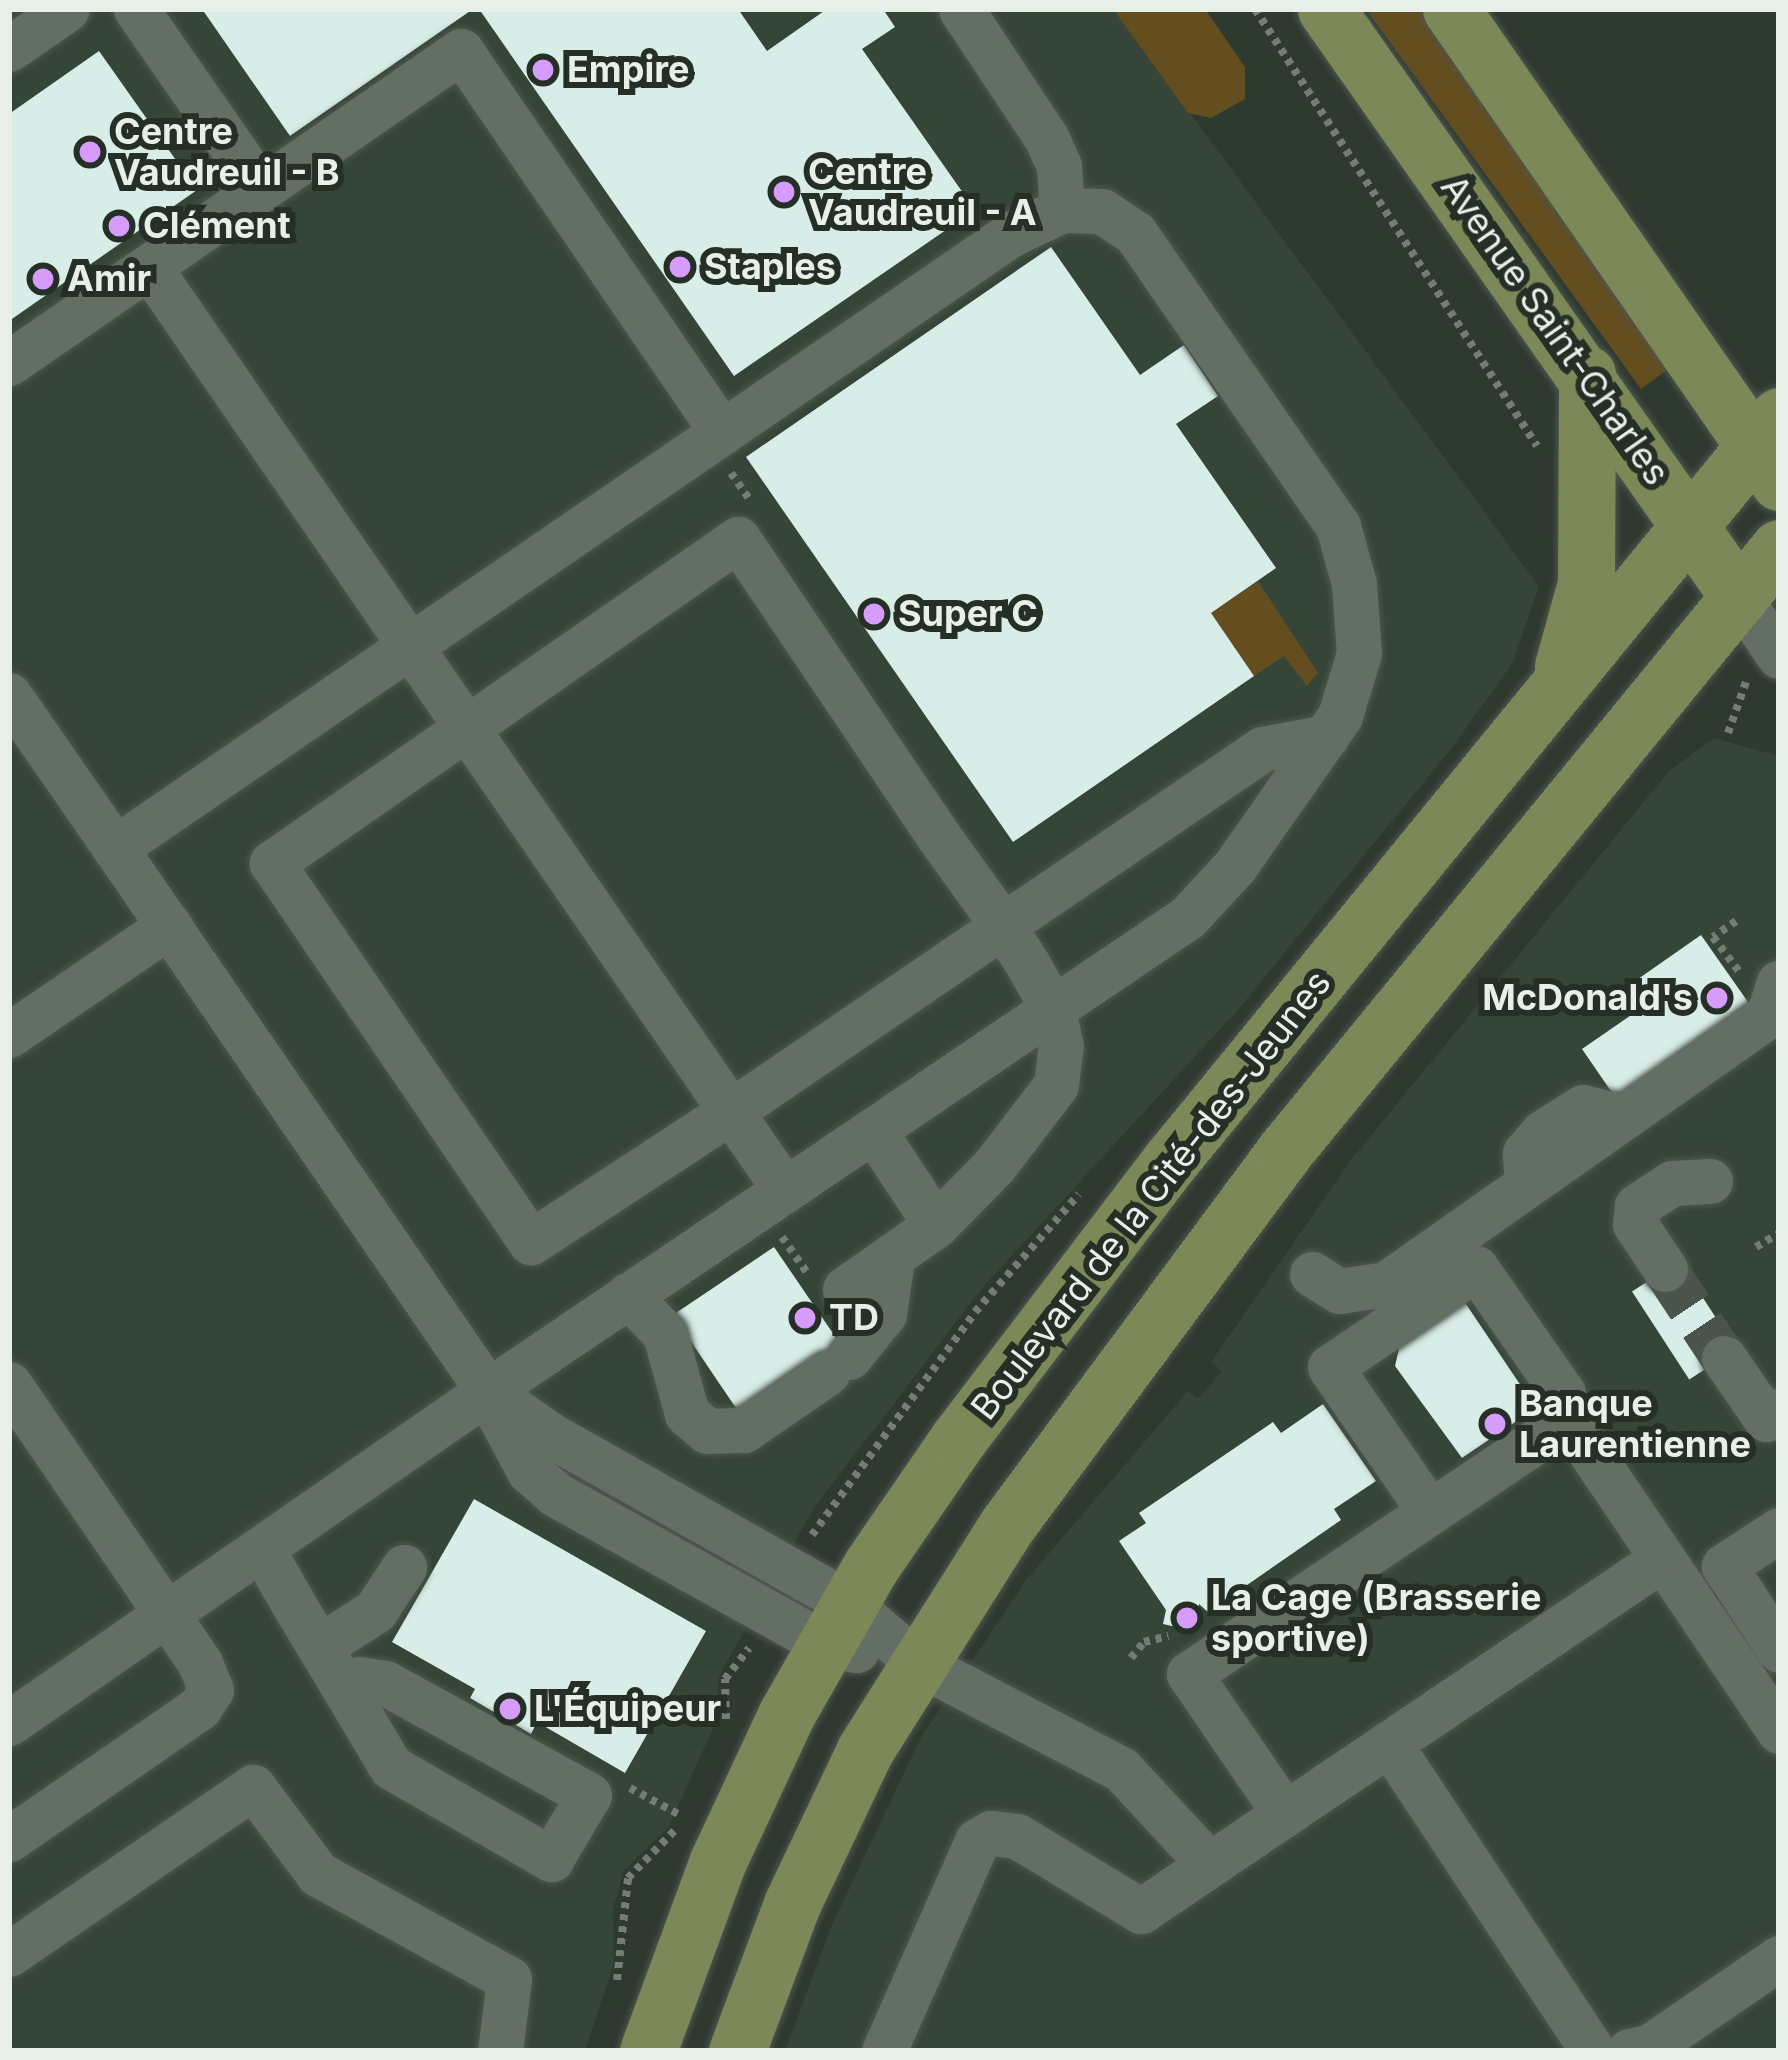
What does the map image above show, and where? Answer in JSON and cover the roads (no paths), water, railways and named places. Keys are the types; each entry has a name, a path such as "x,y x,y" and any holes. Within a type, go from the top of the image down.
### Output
{"main road":[{"name":"Avenue Saint-Charles","path":"1326,9 1587,374 1739,597"},
{"path":"1451,9 1771,448"},
{"path":"1555,691 1586,583 1587,374"},
{"name":"Boulevard de la Cité-des-Jeunes","path":"648,2051 741,1808 837,1624 959,1438 1120,1225 1691,524 1771,448"},
{"path":"737,2051 825,1832 918,1663 1008,1524 1249,1197 1779,548"}],"street":[{"path":"9,49 67,9"},
{"path":"136,9 261,189"},
{"path":"961,9 1047,139 1059,166 1062,210"},
{"path":"9,363 461,51 722,432"},
{"path":"9,1723 1209,899 1326,737 1348,696 1359,652 1354,584 1338,526 1135,232 1102,211 1062,210 1029,222 116,848"},
{"path":"149,267 784,1190"},
{"path":"845,1289 936,1225 1056,1085 1061,1047 1052,1009 1003,926 738,539 272,863 531,1242 730,1112 1003,926 1262,749 1304,735 1326,737"},
{"name":"Avenue Saint-Charles","path":"1739,597 1779,656"},
{"path":"9,695 488,1391 516,1450 554,1494 918,1663 1121,1769 1209,1864"},
{"path":"9,1035 170,926"},
{"path":"1312,1274 1339,1291 1371,1291 1768,1016 1756,983"},
{"path":"873,1130 936,1225"},
{"path":"1665,1269 1635,1224 1637,1206 1672,1183 1710,1180"},
{"path":"628,1295 665,1334 688,1414 707,1431 744,1430 838,1365 884,1314 892,1258"},
{"path":"1430,1512 1330,1366 1476,1268 1563,1393 1568,1419 1779,1731"},
{"path":"1724,1358 1766,1420 1779,1411"},
{"path":"9,1384 209,1679 206,1701 9,1839"},
{"path":"1285,1814 1189,1674 1568,1419"},
{"path":"1779,1530 1724,1566 1779,1650"},
{"path":"262,1549 344,1688 399,1775 550,1859 590,1795 385,1683 359,1678 344,1688"},
{"path":"884,2051 967,1858 991,1832 1017,1836 1132,1910 1285,1814 1662,1559"},
{"path":"320,1647 375,1611 404,1567"},
{"path":"1389,1743 1593,2051"},
{"path":"9,1954 253,1786 317,1874 509,1979 514,1992 500,2051"},
{"path":"1629,2051 1648,2047 1779,1958"}],"tunnel":[{"path":"1665,1269 1724,1358"}],"place":[{"name":"Empire","path":"543,70"},
{"name":"Centre Vaudreuil - B","path":"90,152"},
{"name":"Centre Vaudreuil - A","path":"784,192"},
{"name":"Clément","path":"119,226"},
{"name":"Staples","path":"680,267"},
{"name":"Amir","path":"43,279"},
{"name":"Super C","path":"874,614"},
{"name":"McDonald's","path":"1717,998"},
{"name":"TD","path":"805,1318"},
{"name":"Banque Laurentienne","path":"1495,1424"},
{"name":"La Cage (Brasserie sportive)","path":"1187,1618"},
{"name":"L'Équipeur","path":"510,1709"}]}
